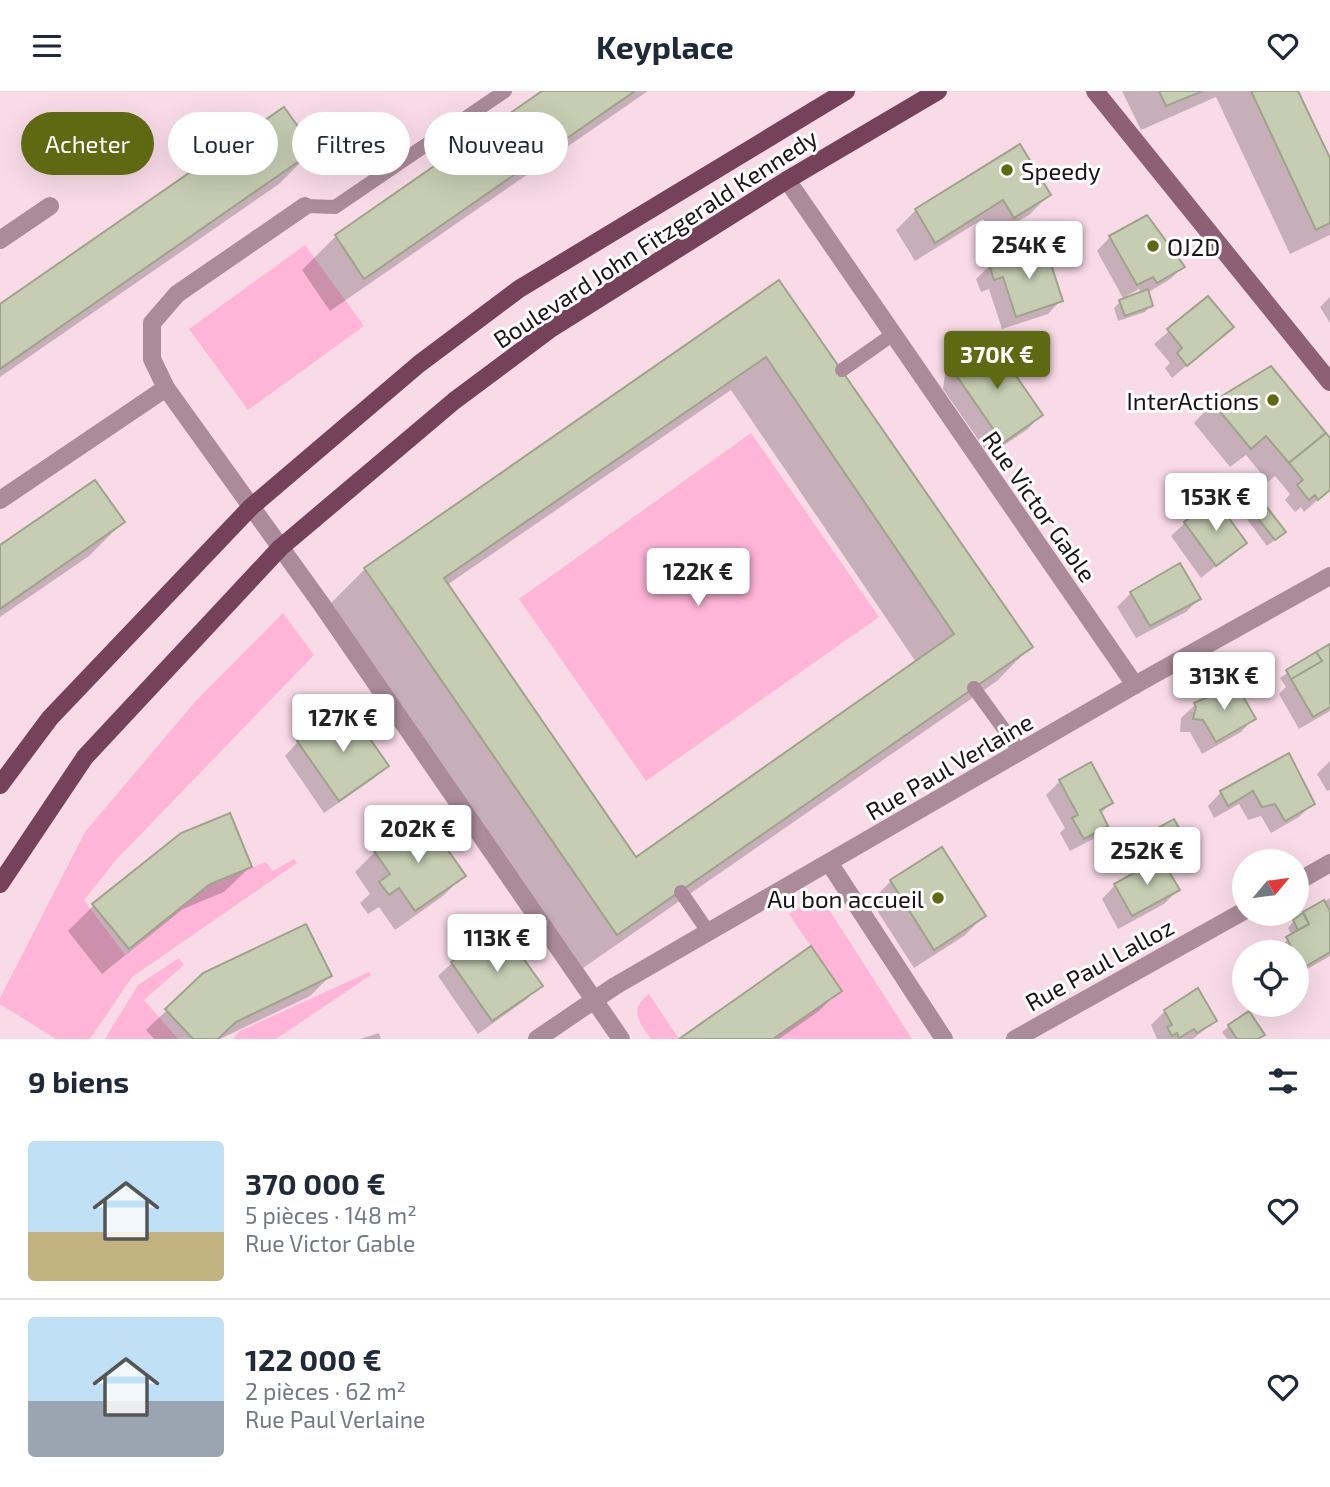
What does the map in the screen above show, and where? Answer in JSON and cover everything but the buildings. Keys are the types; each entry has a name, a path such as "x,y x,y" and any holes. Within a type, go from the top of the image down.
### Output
{"main road":[{"name":"Boulevard John Fitzgerald Kennedy","path":"0,785 50,718 251,507 419,364 519,289 846,91"},
{"name":"Boulevard John Fitzgerald Kennedy","path":"0,884 85,757 280,548 454,401 549,330 787,180 938,91"}],"street":[{"path":"1095,91 1330,382"},
{"name":"Rue Victor Gable","path":"787,180 1135,685"},
{"path":"0,240 50,206"},
{"path":"305,206 177,294 152,323 152,359 166,388 621,1039"},
{"path":"0,500 166,388"},
{"name":"Rue Paul Verlaine","path":"537,1039 594,1000 1135,685 1330,576"},
{"path":"1309,875 1330,863"},
{"path":"830,864 944,1039"},
{"name":"Rue Paul Lalloz","path":"1015,1039 1232,918"}],"lane":[{"path":"305,206 335,207 505,91"},
{"path":"842,370 892,335"},
{"path":"974,688 1021,753"},
{"path":"681,892 709,933"}],"shaded area":[{"path":"305,245 364,326 248,410 189,329"},
{"path":"751,433 879,617 646,781 519,599"},
{"path":"283,613 314,655 115,861 84,900 125,955 210,884 266,862 273,871 294,859 297,863 132,977 90,1039 56,1039 0,1004 0,998 85,832 194,703"},
{"path":"819,901 828,908 912,1039 773,1039 841,991 789,914 809,902"},
{"path":"179,958 184,965 144,1000 178,1039 105,1039 138,985"},
{"path":"369,972 371,975 276,1039 233,1039 240,1031"},
{"path":"649,994 679,1039 651,1039 646,1033 639,1021 637,1010"}],"place":[{"name":"Speedy","path":"1007,170"},
{"name":"OJ2D","path":"1153,246"},
{"name":"InterActions","path":"1273,400"},
{"name":"Au bon accueil","path":"938,898"}]}
